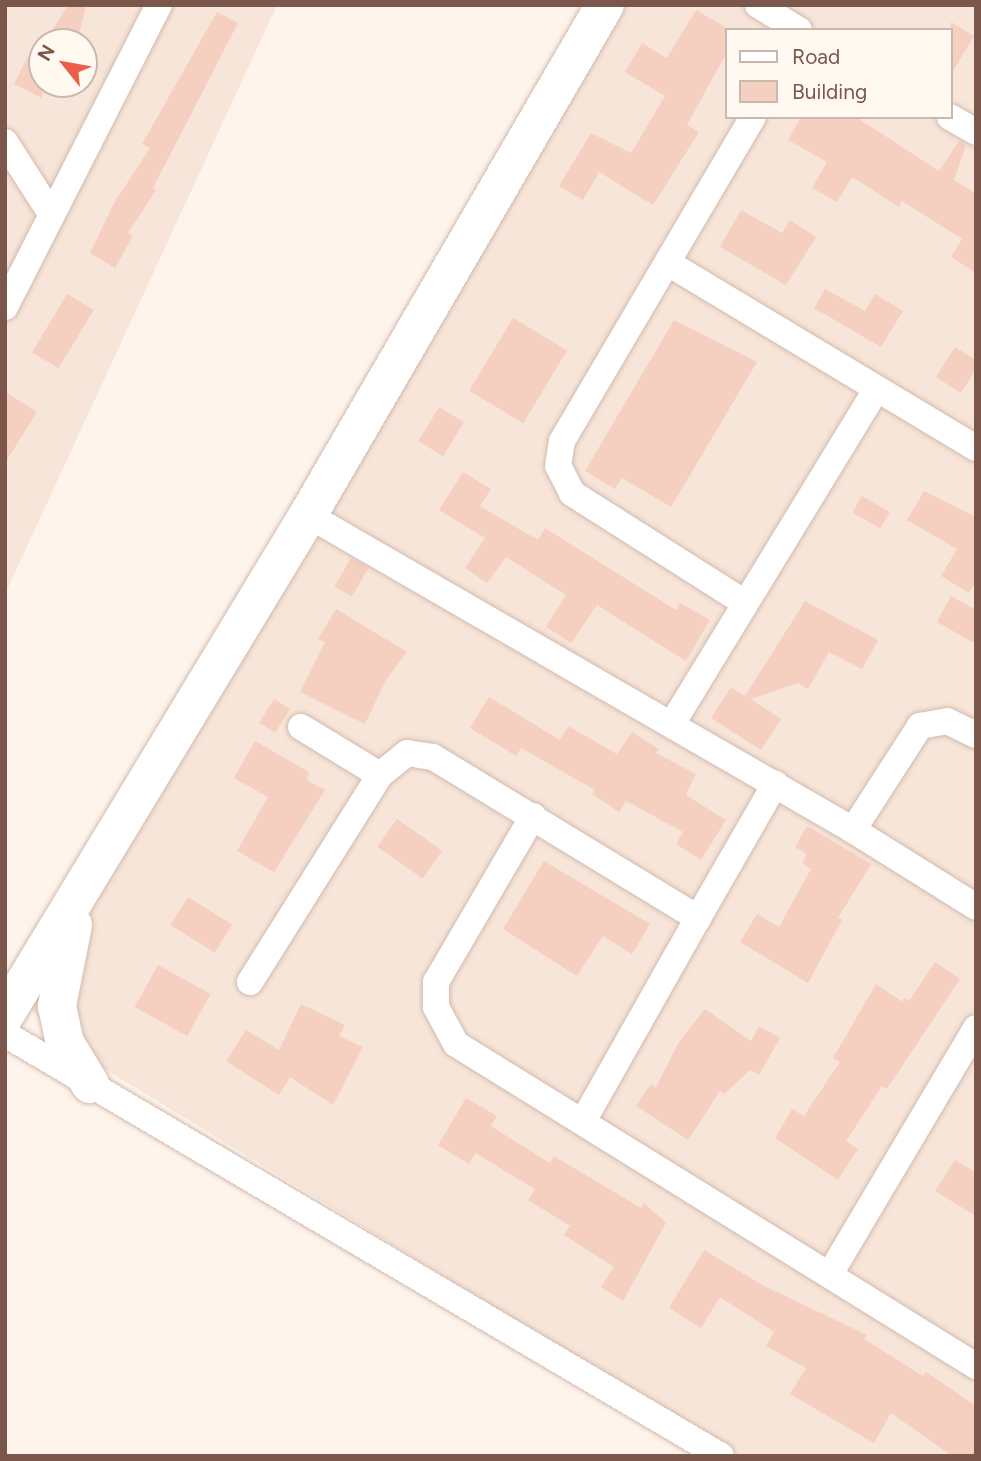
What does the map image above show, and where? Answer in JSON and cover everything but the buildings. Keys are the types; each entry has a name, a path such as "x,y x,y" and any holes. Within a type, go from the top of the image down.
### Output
{"main road":[{"path":"5,1015 75,906 308,514 605,5"},
{"path":"75,906 57,1006 65,1043 90,1084"}],"street":[{"path":"5,307 159,5"},
{"path":"758,5 796,28"},
{"path":"745,603 572,494 558,466 562,441 752,119"},
{"path":"953,119 976,132"},
{"path":"5,142 51,214"},
{"path":"668,263 976,448"},
{"path":"672,723 876,390"},
{"path":"308,514 672,723 853,830 976,907"},
{"path":"853,830 919,726 947,721 976,735"},
{"path":"301,727 380,775"},
{"path":"250,982 380,775 393,761 418,752 533,816 698,918"},
{"path":"583,1121 775,784"},
{"path":"533,816 441,971 436,1007 456,1044 976,1366"},
{"path":"830,1274 967,1061 976,1028"},
{"path":"5,1034 721,1456"}],"shaded area":[{"path":"5,5 277,5 5,594"},
{"path":"622,5 976,5 976,1456 739,1456 85,1057 26,1006"}]}
